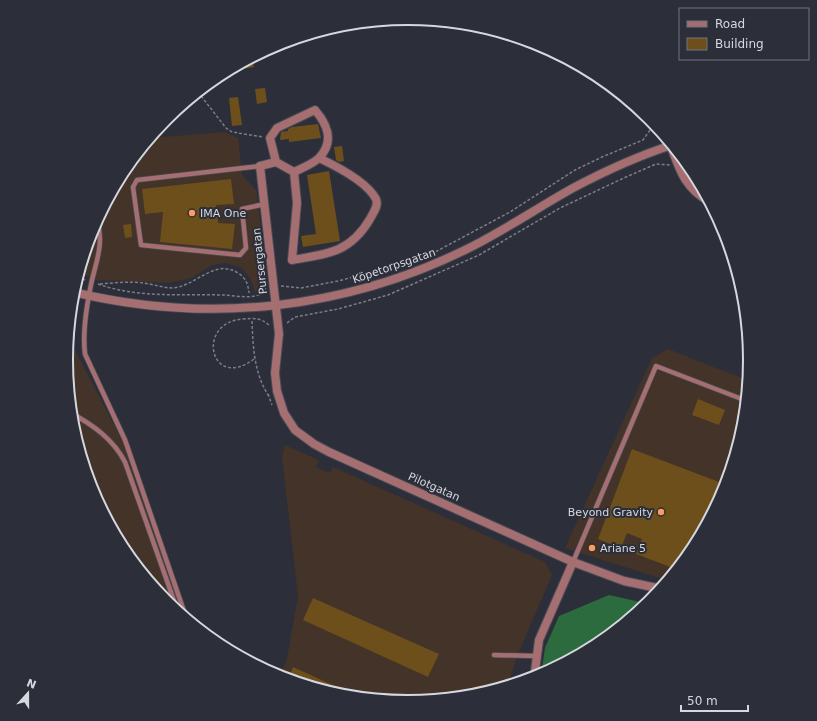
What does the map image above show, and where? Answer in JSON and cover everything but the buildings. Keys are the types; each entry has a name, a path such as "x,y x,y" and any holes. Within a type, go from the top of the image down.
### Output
{"street":[{"path":"276,162 270,138 277,128 314,110 323,119 328,130 326,145 319,158 294,172"},
{"name":"Köpetorpsgatan","path":"79,294 142,304 185,308 244,308 315,300 360,290 418,271 475,245 591,179 666,145"},
{"path":"674,154 678,168 692,190 700,196"},
{"path":"294,172 297,204 292,260 321,255 342,249 362,232 377,207 376,199 361,183 344,170 319,158"},
{"path":"260,166 276,162 294,172"},
{"name":"Pursergatan","path":"260,166 276,305"},
{"name":"Pilotgatan","path":"276,305 278,347 275,373 277,390 289,421 295,430 304,438 329,452 573,562 624,581 656,588"},
{"path":"535,671 536,656 543,630 573,562"}],"lane":[{"path":"260,166 136,180 133,187 141,245 240,255 246,248 242,209 265,204"},
{"path":"100,230 101,242 89,296 84,339 85,354 125,440 183,610"},
{"path":"573,562 656,366 741,399"},
{"path":"78,417 88,422 108,438 119,450 125,462 174,601"},
{"path":"494,655 536,656"}],"path":[{"path":"201,96 226,128 232,132 270,138"},
{"path":"92,282 107,288 146,293 239,297 258,295 265,288 285,285 301,288 338,281 410,262 438,251 510,212 575,170 643,140 651,128"},
{"path":"98,284 129,282 173,288 196,281 208,273 221,268 230,269 242,276 246,281 250,293"},
{"path":"254,359 240,368 234,369 219,362 215,357 213,347 220,329 228,321 255,318 264,321 268,325 278,324"},
{"path":"252,321 254,359 263,388 268,396"}],"shaded area":[{"path":"225,132 238,138 242,175 256,190 257,195 266,277 258,291 255,292 251,280 242,268 226,263 212,265 192,278 168,283 96,280 84,275 99,232 118,193 142,156 158,137"},
{"path":"74,348 123,442 180,606 142,565 118,528 99,489 84,447 79,426 74,382"},
{"path":"668,349 743,379 738,426 733,447 718,489 699,528 675,565 663,579 565,548 652,358"},
{"path":"285,445 319,460 316,467 330,473 333,467 545,562 552,575 518,654 509,680 474,690 408,696 343,690 322,685 282,671 287,659 298,596 282,457"}],"green space":[{"path":"609,595 641,602 613,627 595,639 576,651 542,668 545,648 559,616"}],"place":[{"name":"IMA One","path":"192,213"},
{"name":"Beyond Gravity","path":"661,512"},
{"name":"Ariane 5","path":"592,548"}]}
